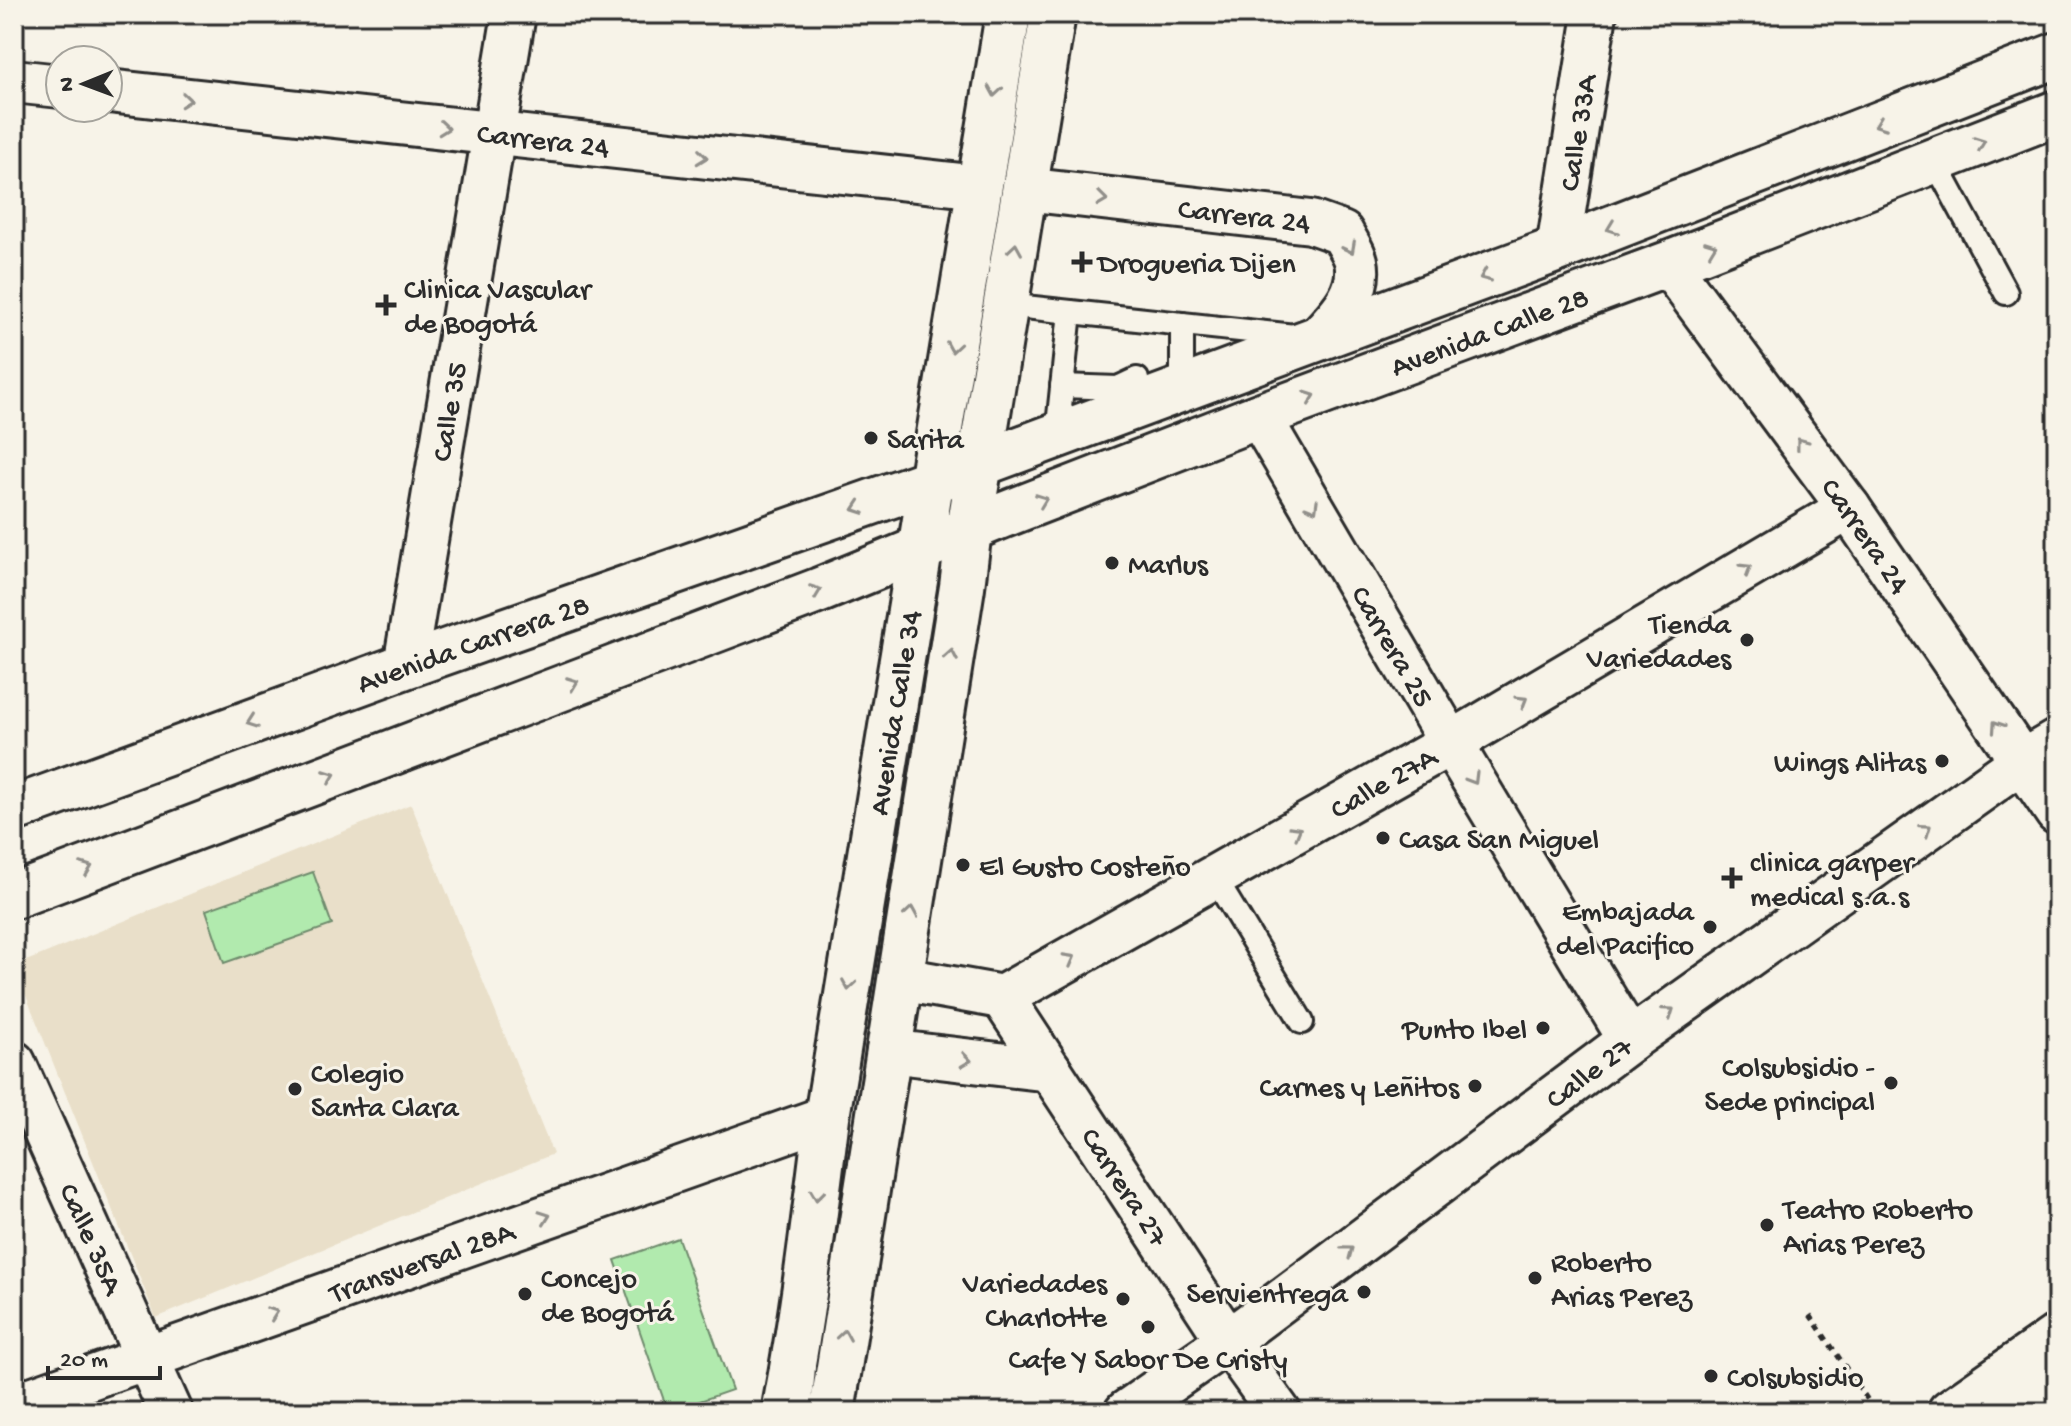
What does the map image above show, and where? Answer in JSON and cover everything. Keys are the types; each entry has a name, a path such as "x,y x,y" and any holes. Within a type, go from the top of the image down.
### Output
{"main road":[{"name":"Avenida Calle 34","path":"786,1412 827,1117 1008,14"},
{"name":"Avenida Calle 34","path":"832,1412 1053,14"},
{"name":"Avenida Calle 28","path":"931,481 1057,435 1179,367 1317,339 2057,55"},
{"name":"Avenida Calle 28","path":"920,549 1259,416 1668,264 2057,113"},
{"name":"Avenida Carrera 28","path":"14,809 405,666 931,481"},
{"path":"14,896 820,590 920,549"},
{"path":"1950,1412 2057,1337"},
{"path":"2016,1412 2057,1382"}],"street":[{"name":"Calle 35","path":"405,666 514,14"},
{"name":"Calle 33A","path":"1558,249 1595,14"},
{"path":"14,81 44,84"},
{"name":"Carrera 24","path":"124,93 980,187"},
{"name":"Carrera 24","path":"1024,189 1311,222 1342,233 1356,260 1356,287 1343,309 1317,339"},
{"name":"Carrera 24","path":"1668,264 1849,508 2057,813"},
{"name":"Carrera 25","path":"1259,416 1630,1040"},
{"name":"Calle 27A","path":"1002,997 1451,743 1849,508"},
{"name":"Calle 27","path":"1126,1412 1228,1341 1630,1040 2021,762 2057,741"},
{"path":"901,979 1002,997"},
{"name":"Carrera 27","path":"1002,997 1228,1341 1279,1412"},
{"path":"888,1051 1050,1070"},
{"name":"Calle 35A","path":"14,1063 171,1412"},
{"name":"Transversal 28A","path":"14,1405 827,1117"}],"lane":[{"path":"1934,160 2006,293"},
{"path":"1006,305 1317,339"},
{"path":"1057,435 1070,312"},
{"path":"1179,367 1182,324"},
{"path":"1179,367 1225,329"},
{"path":"1062,386 1118,388 1137,379"},
{"path":"1214,877 1302,1022"}],"path":[{"path":"1810,1315 1876,1412"}],"shaded area":[{"name":"Colegio Santa Clara","path":"411,804 553,1154 156,1318 14,966"}],"green space":[{"path":"313,872 332,925 224,963 206,910"},
{"path":"678,1238 732,1390 668,1412 615,1260"}],"place":[{"name":"Drogueria Dijen","path":"1082,262"},
{"name":"Clinica Vascular de Bogotá","path":"386,305"},
{"name":"Sarita","path":"871,438"},
{"name":"Marlus","path":"1112,563"},
{"name":"Tienda Variedades","path":"1747,640"},
{"name":"Wings Alitas","path":"1942,761"},
{"name":"Casa San Miguel","path":"1383,838"},
{"name":"El Gusto Costeño","path":"963,865"},
{"name":"clinica garper medical s.a.s","path":"1732,878"},
{"name":"Embajada del Pacifico","path":"1710,927"},
{"name":"Punto Ibel","path":"1543,1028"},
{"name":"Colsubsidio - Sede principal","path":"1891,1083"},
{"name":"Carnes y Leñitos","path":"1475,1086"},
{"name":"Colegio Santa Clara","path":"295,1089"},
{"name":"Teatro Roberto Arias Perez","path":"1767,1225"},
{"name":"Roberto Arias Perez","path":"1535,1278"},
{"name":"Servientrega","path":"1364,1292"},
{"name":"Concejo de Bogotá","path":"525,1294"},
{"name":"Variedades Charlotte","path":"1123,1299"},
{"name":"Cafe Y Sabor De Cristy","path":"1148,1327"},
{"name":"Colsubsidio","path":"1711,1376"}]}
